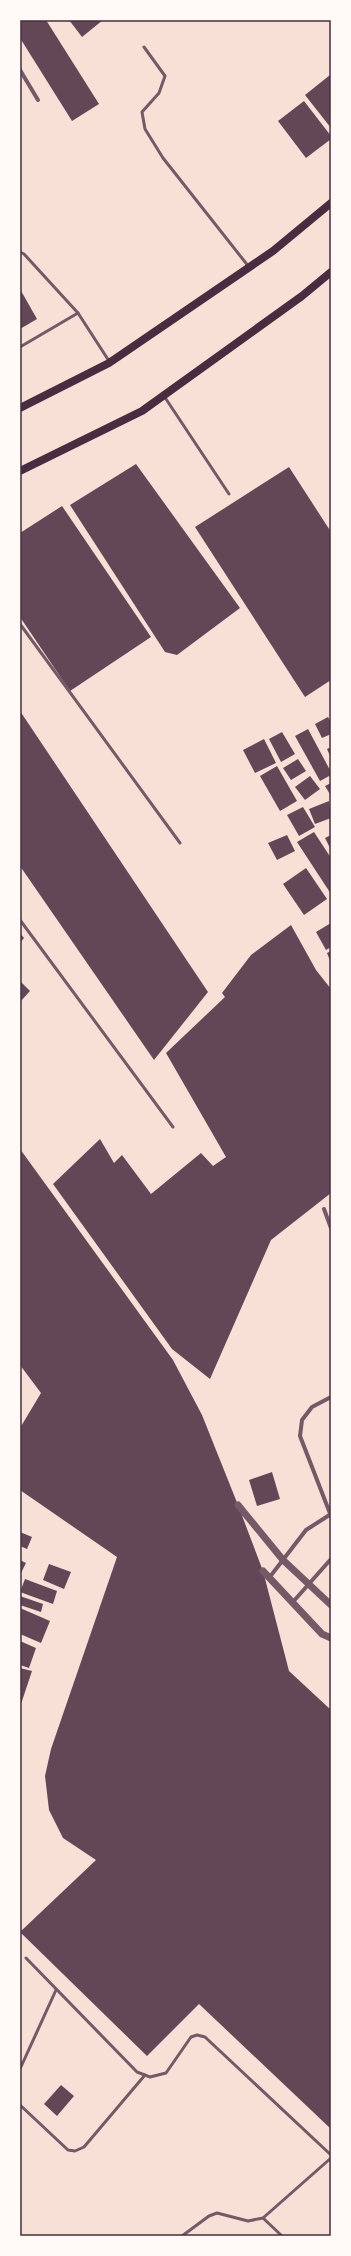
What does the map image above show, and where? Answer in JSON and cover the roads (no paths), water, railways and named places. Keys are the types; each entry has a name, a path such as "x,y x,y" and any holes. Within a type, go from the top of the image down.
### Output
{"main road":[{"path":"20,408 109,363 273,251 331,203"},
{"path":"20,471 142,411 302,296 331,272"}],"street":[{"path":"20,70 38,100"},
{"path":"324,1210 331,1228"},
{"path":"269,1578 306,1530 330,1515 300,1436 302,1420 312,1406 331,1397"},
{"path":"238,1505 283,1560 331,1605"},
{"path":"292,1603 331,1559"},
{"path":"263,1571 322,1634 331,1638"}],"lane":[{"path":"144,47 165,76 159,93 142,112 145,129 163,158 249,267"},
{"path":"20,252 24,254 78,313 109,363"},
{"path":"20,347 78,313"},
{"path":"164,396 229,494"},
{"path":"20,624 180,843"},
{"path":"20,920 173,1127"},
{"path":"26,1958 132,2067 145,2075 154,2077 166,2073 191,2037 197,2035 204,2037 331,2154"},
{"path":"20,2069 56,1990"},
{"path":"20,2105 68,2150 75,2151 84,2147 145,2075"},
{"path":"185,2235 208,2216 217,2213 248,2221 263,2218 331,2158"},
{"path":"263,2218 282,2236"}]}
